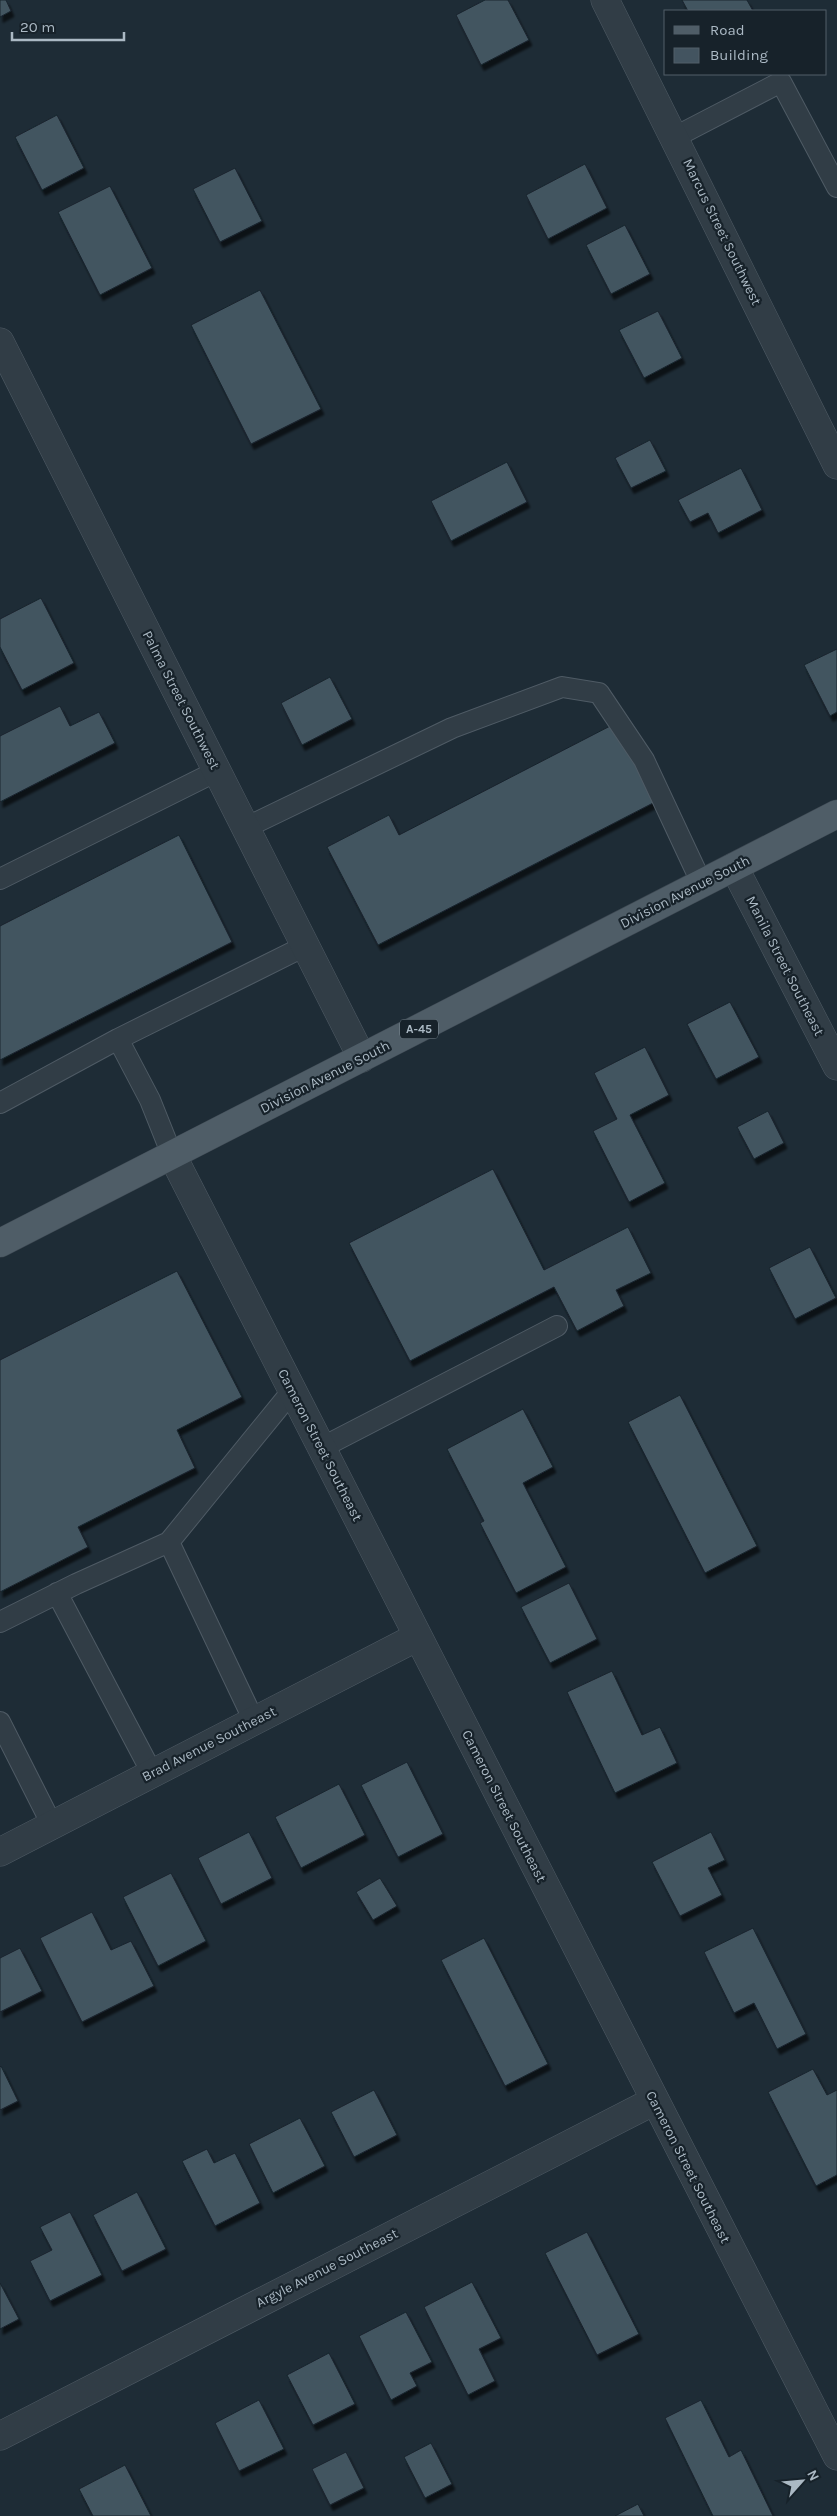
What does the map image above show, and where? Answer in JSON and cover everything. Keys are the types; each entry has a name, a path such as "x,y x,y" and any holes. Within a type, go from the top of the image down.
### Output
{"main road":[{"name":"Division Avenue South","path":"0,1243 837,814"}],"street":[{"name":"Marcus Street Southwest","path":"605,0 834,453"},
{"name":"Palma Street Southwest","path":"0,342 9,381 217,771 362,1058"},
{"name":"Manila Street Southeast","path":"734,867 837,1066"},
{"name":"Cameron Street Southeast","path":"172,1155 837,2456"},
{"name":"Brad Avenue Southeast","path":"0,1852 417,1637"},
{"name":"Argyle Avenue Southeast","path":"0,2436 654,2101"}],"lane":[{"path":"675,137 781,82 837,187"},
{"path":"245,828 452,728 562,687 599,693 644,760 702,884"},
{"path":"0,879 217,771"},
{"path":"0,1103 118,1039 305,946"},
{"path":"118,1039 150,1100 172,1155"},
{"path":"321,1448 557,1326"},
{"path":"0,1622 57,1593 169,1542 292,1391"},
{"path":"169,1542 254,1721"},
{"path":"57,1593 152,1773"},
{"path":"0,1722 52,1825"}],"building":[{"path":"0,0 6,0 11,11 0,17"},
{"path":"485,0 508,0 529,40 481,65 456,15"},
{"path":"682,0 747,0 752,10 687,10"},
{"path":"57,115 84,168 42,190 15,137"},
{"path":"585,164 607,208 548,239 526,195"},
{"path":"235,168 262,221 220,242 193,189"},
{"path":"110,186 152,268 100,295 58,212"},
{"path":"625,225 650,274 611,294 586,245"},
{"path":"260,290 321,409 251,444 191,325"},
{"path":"658,311 682,358 644,378 619,330"},
{"path":"650,440 666,471 631,488 615,458"},
{"path":"507,462 527,502 451,541 431,501"},
{"path":"741,468 762,510 718,533 708,513 690,522 678,500"},
{"path":"41,598 74,663 22,690 0,647 0,619"},
{"path":"837,649 837,712 830,716 804,665"},
{"path":"330,677 352,719 302,745 281,703"},
{"path":"60,706 70,726 99,712 115,743 0,802 0,736"},
{"path":"614,724 655,802 378,945 327,847 389,815 399,835"},
{"path":"179,835 232,942 0,1060 0,926"},
{"path":"730,1002 759,1057 716,1079 687,1024"},
{"path":"645,1047 669,1095 630,1115 665,1183 629,1202 593,1131 617,1119 594,1073"},
{"path":"768,1111 784,1143 754,1159 737,1127"},
{"path":"493,1169 544,1270 628,1227 651,1273 616,1290 624,1306 577,1331 554,1287 410,1361 349,1243"},
{"path":"810,1247 836,1298 795,1319 769,1268"},
{"path":"177,1271 242,1397 177,1430 195,1468 78,1527 88,1547 0,1592 0,1360"},
{"path":"680,1395 757,1546 705,1573 628,1422"},
{"path":"523,1409 553,1467 523,1483 566,1567 516,1593 480,1523 484,1521 447,1449"},
{"path":"569,1583 597,1639 550,1663 521,1607"},
{"path":"612,1671 642,1735 660,1727 677,1763 615,1793 567,1692"},
{"path":"407,1762 443,1834 398,1857 361,1785"},
{"path":"339,1784 365,1835 301,1868 275,1817"},
{"path":"249,1832 272,1878 221,1904 198,1858"},
{"path":"711,1832 725,1860 708,1868 722,1895 680,1916 652,1862"},
{"path":"171,1873 206,1941 158,1966 123,1897"},
{"path":"380,1878 397,1906 373,1920 356,1892"},
{"path":"92,1912 111,1950 131,1941 154,1986 82,2022 40,1938"},
{"path":"753,1928 806,2034 777,2049 754,2003 734,2013 704,1952"},
{"path":"484,1938 548,2064 505,2086 441,1960"},
{"path":"20,1948 42,1991 0,2012 0,1958"},
{"path":"0,2067 18,2101 0,2110"},
{"path":"813,2069 827,2095 837,2090 837,2175 816,2186 768,2092"},
{"path":"374,2090 397,2135 354,2157 331,2112"},
{"path":"300,2118 325,2166 273,2193 249,2144"},
{"path":"207,2149 214,2163 235,2153 260,2203 215,2226 182,2161"},
{"path":"137,2192 166,2249 122,2271 93,2215"},
{"path":"70,2212 102,2275 50,2301 30,2261 52,2250 40,2227"},
{"path":"587,2232 639,2334 597,2355 545,2253"},
{"path":"472,2282 501,2338 479,2349 495,2381 468,2395 424,2307"},
{"path":"0,2283 19,2319 0,2329"},
{"path":"406,2312 432,2362 410,2373 417,2386 391,2400 359,2336"},
{"path":"329,2353 355,2404 313,2425 287,2375"},
{"path":"259,2400 284,2449 239,2471 215,2423"},
{"path":"701,2400 729,2457 741,2450 773,2516 713,2516 665,2418"},
{"path":"431,2443 452,2484 425,2498 404,2457"},
{"path":"346,2452 364,2488 330,2505 312,2469"},
{"path":"125,2465 151,2516 93,2516 79,2489"},
{"path":"638,2504 644,2516 615,2516"}]}
